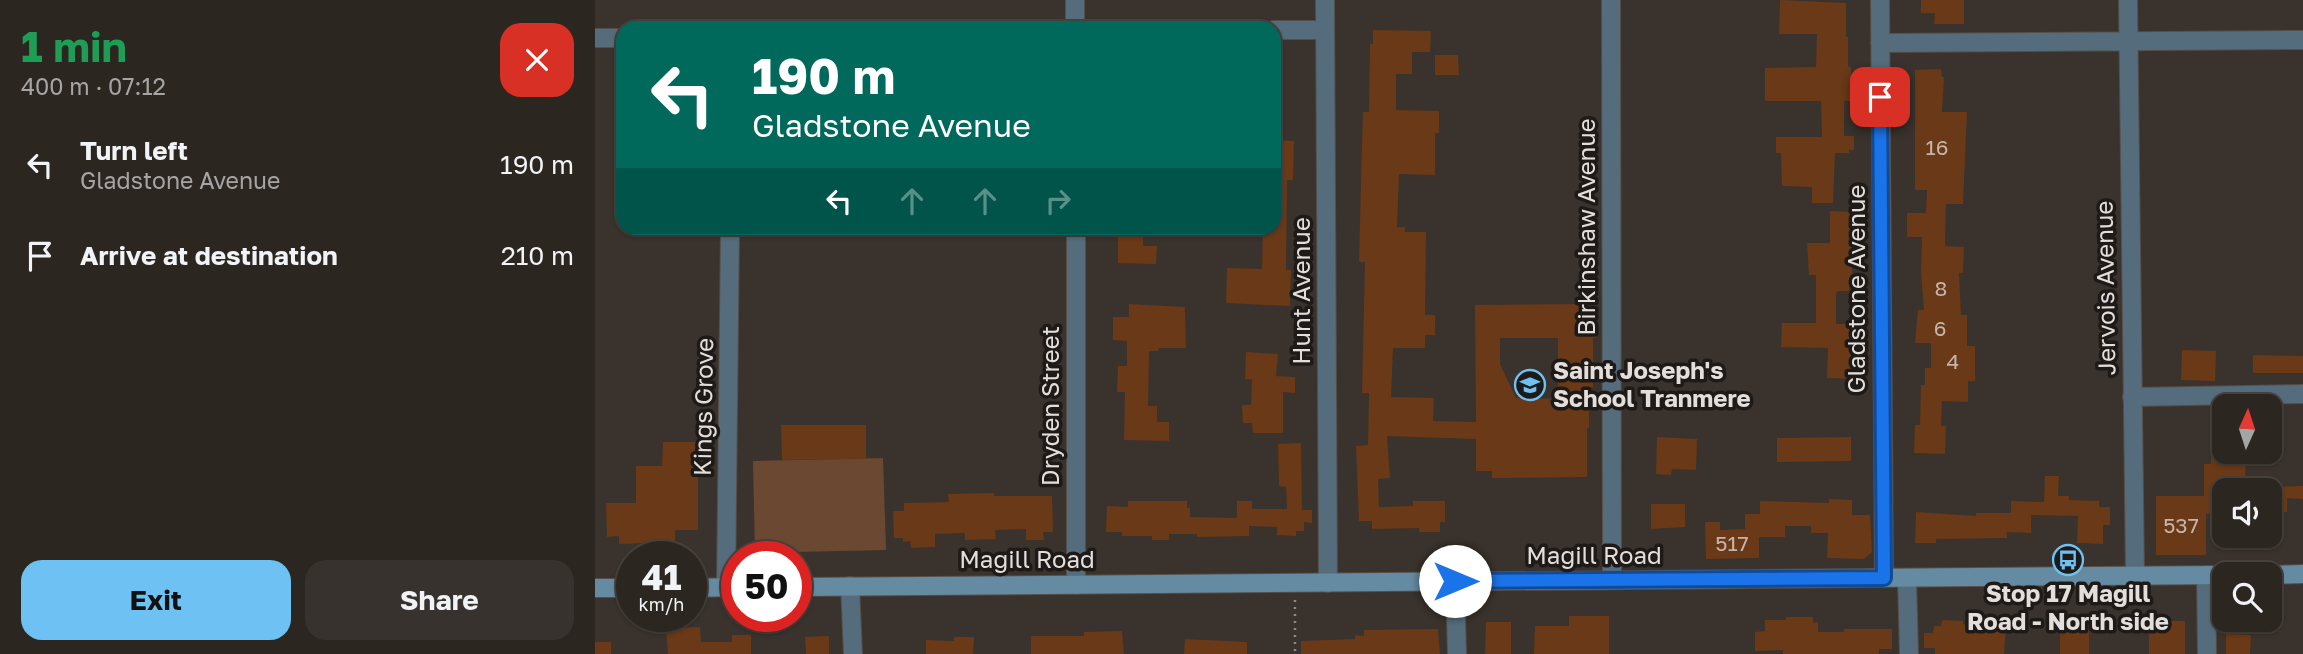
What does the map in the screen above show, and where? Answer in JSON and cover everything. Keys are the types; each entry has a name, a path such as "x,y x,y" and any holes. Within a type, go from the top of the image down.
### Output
{"main road":[{"name":"Magill Road","path":"812,587 2212,575"},
{"path":"2282,575 2303,575"},
{"path":"595,588 616,588"}],"street":[{"path":"1075,0 1075,21"},
{"name":"Hunt Avenue","path":"1325,0 1328,583"},
{"name":"Birkinshaw Avenue","path":"1611,0 1612,580"},
{"name":"Gladstone Avenue","path":"1879,0 1884,578"},
{"name":"Jervois Avenue","path":"2128,0 2135,576"},
{"path":"1281,30 1325,30"},
{"path":"595,38 616,38"},
{"path":"1880,43 2303,40"},
{"name":"Kings Grove","path":"730,235 732,541"},
{"name":"Dryden Street","path":"1076,235 1076,585"},
{"path":"2131,397 2303,394"},
{"path":"1907,578 1909,654"},
{"path":"1455,581 1457,654"},
{"path":"850,586 853,654"},
{"path":"2207,654 2212,605"}],"path":[{"path":"1295,583 1295,654"}],"shaded area":[{"path":"883,458 886,550 812,552 812,541 755,541 753,461"}],"building":[{"path":"1780,0 1846,3 1851,101 1844,101 1844,136 1854,136 1854,150 1849,150 1849,153 1835,153 1833,203 1812,203 1812,187 1782,186 1781,153 1776,153 1776,137 1822,137 1821,101 1765,101 1765,68 1816,67 1817,34 1779,34"},
{"path":"1921,0 1964,0 1964,24 1934,24 1935,13 1921,13"},
{"path":"1373,30 1431,31 1430,52 1412,52 1412,74 1396,74 1396,110 1439,111 1439,133 1435,133 1435,175 1399,174 1397,227 1405,227 1405,232 1426,232 1425,315 1435,315 1435,335 1425,335 1425,348 1393,348 1391,397 1434,398 1433,421 1476,422 1475,305 1597,304 1597,338 1593,338 1593,387 1589,387 1587,477 1492,478 1492,471 1476,471 1476,439 1387,436 1390,478 1378,479 1379,507 1413,506 1413,501 1445,501 1445,522 1440,522 1440,532 1419,532 1419,528 1372,529 1372,521 1359,521 1356,446 1368,445 1369,393 1362,393 1365,262 1359,262 1362,145 1363,112 1369,112 1370,44 1373,44","holes":["1500,338 1558,338 1558,399 1516,398 1500,364"]},
{"path":"1435,55 1458,55 1459,75 1435,75"},
{"path":"1941,69 1944,77 1942,112 1967,112 1963,204 1946,204 1945,246 1964,247 1963,273 1959,273 1961,315 1967,315 1967,346 1975,346 1975,381 1968,381 1968,402 1942,401 1941,426 1946,426 1945,454 1914,453 1915,425 1920,425 1921,385 1925,385 1925,368 1931,368 1931,343 1915,343 1918,310 1924,310 1922,237 1907,237 1907,213 1926,213 1927,190 1915,190 1915,70"},
{"path":"1281,140 1294,141 1293,180 1287,180 1286,270 1291,270 1290,306 1226,303 1227,268 1262,269 1263,235 1281,235"},
{"path":"1830,211 1852,212 1852,226 1857,226 1857,239 1852,239 1849,291 1836,293 1836,324 1848,324 1847,329 1855,329 1854,354 1861,354 1860,379 1827,378 1828,348 1781,347 1782,323 1816,323 1816,275 1809,275 1807,243 1830,243"},
{"path":"1118,235 1143,235 1143,246 1157,246 1156,264 1118,263"},
{"path":"1129,304 1185,307 1186,348 1159,348 1158,351 1149,351 1148,406 1157,406 1157,422 1169,422 1169,441 1124,440 1125,392 1117,392 1118,366 1127,366 1127,341 1113,340 1113,317 1129,317"},
{"path":"2182,350 2216,351 2215,381 2181,380"},
{"path":"1246,352 1278,354 1276,376 1295,377 1295,393 1283,392 1283,433 1253,433 1252,423 1243,423 1242,405 1251,405 1252,379 1245,379"},
{"path":"2253,355 2303,356 2303,373 2253,373"},
{"path":"781,425 866,425 866,459 782,460"},
{"path":"1657,437 1697,439 1696,470 1672,469 1671,475 1656,474"},
{"path":"1851,437 1851,461 1777,462 1777,438"},
{"path":"663,442 698,442 698,530 675,530 675,541 619,541 619,536 607,537 606,503 636,503 636,466 662,466"},
{"path":"1301,443 1302,510 1312,510 1312,523 1304,522 1304,531 1296,531 1296,536 1277,535 1277,527 1249,526 1249,536 1197,537 1197,534 1169,534 1169,540 1152,540 1152,536 1122,536 1122,532 1106,532 1107,506 1128,507 1128,501 1187,501 1190,517 1237,518 1237,501 1252,501 1252,509 1287,509 1286,487 1279,486 1278,444"},
{"path":"2211,451 2212,464 2246,464 2245,478 2212,478 2212,514 2206,514 2206,555 2156,555 2156,496 2204,496 2204,464 2211,464"},
{"path":"2045,476 2059,476 2058,496 2069,496 2069,500 2099,501 2099,507 2110,507 2110,525 2103,525 2103,544 2077,543 2078,516 2031,515 2031,533 2007,532 2007,538 1936,539 1936,543 1915,543 1916,512 1976,516 1976,513 2011,513 2011,501 2044,502"},
{"path":"2303,486 2303,499 2287,498 2287,512 2282,512 2282,487"},
{"path":"994,493 994,496 1052,496 1053,532 1043,532 1044,540 1026,540 1026,529 995,530 996,539 965,540 965,533 935,534 935,547 911,548 910,541 903,542 903,538 894,538 893,511 904,511 904,503 949,502 948,494"},
{"path":"1829,499 1852,500 1852,515 1870,515 1872,552 1864,559 1827,558 1828,533 1811,533 1811,526 1785,526 1785,537 1759,537 1759,558 1706,559 1705,522 1720,522 1720,530 1745,529 1745,514 1760,514 1760,501 1829,503"},
{"path":"1651,504 1685,504 1685,527 1651,529"},
{"path":"1569,616 1609,616 1609,654 1534,654 1535,626 1569,626"},
{"path":"1786,617 1813,617 1813,623 1818,622 1818,632 1892,629 1892,649 1879,649 1879,654 1783,654 1783,650 1755,651 1755,632 1765,631 1765,620 1786,620"},
{"path":"1942,620 2006,626 2004,654 1935,654 1935,648 1924,648 1924,633 1933,633 1934,626 1941,626"},
{"path":"2149,621 2185,621 2185,654 2149,654"},
{"path":"1486,622 1511,622 1511,654 1485,654"},
{"path":"1438,629 1440,654 1301,654 1301,641 1355,639 1355,635 1364,636 1364,630"},
{"path":"2060,629 2089,630 2089,654 2060,654"},
{"path":"1122,631 1124,654 1031,654 1031,636 1084,636 1084,632"},
{"path":"666,632 700,632 701,642 732,642 732,635 751,635 751,654 668,654"},
{"path":"2226,634 2251,635 2250,654 2226,654"},
{"path":"829,636 829,654 806,654 805,637"},
{"path":"954,637 974,637 973,654 926,654 926,640 954,641"},
{"path":"1185,639 1247,642 1247,654 1184,654"},
{"path":"595,642 611,642 611,654 595,654"}],"place":[{"name":"Saint Joseph's School Tranmere","path":"1530,385"},
{"name":"Stop 17 Magill Road - North side","path":"2068,560"}],"route":[{"path":"1455,581 1884,578 1880,97"}]}
